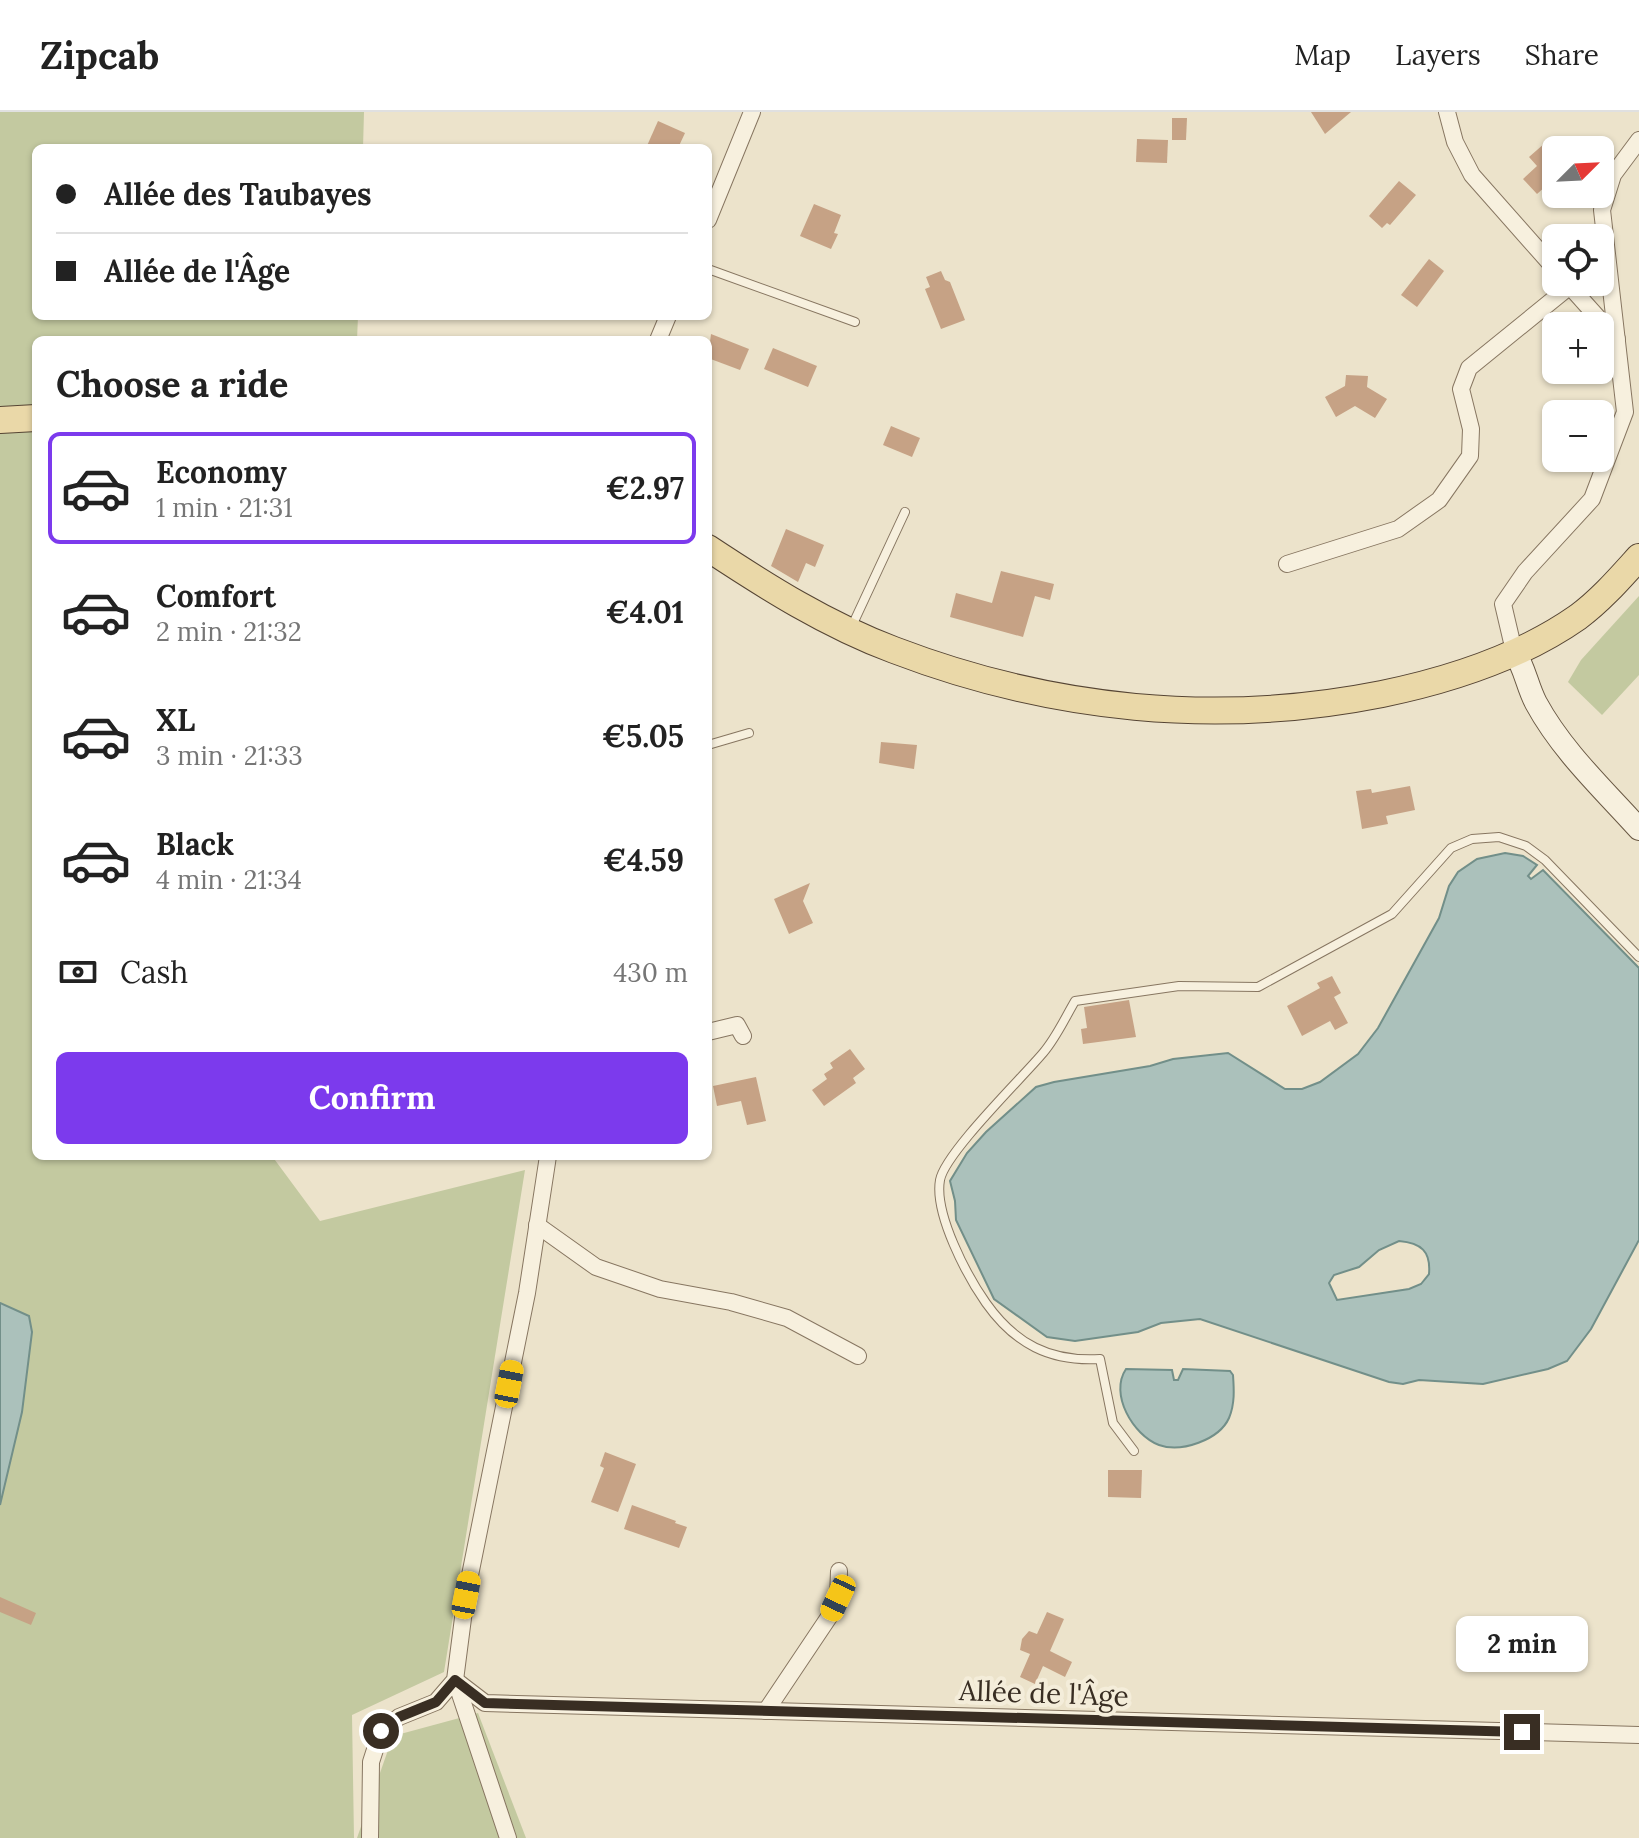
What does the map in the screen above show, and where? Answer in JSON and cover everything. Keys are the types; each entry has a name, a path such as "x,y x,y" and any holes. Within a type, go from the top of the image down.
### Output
{"main road":[{"path":"0,420 32,418"},
{"path":"712,551 767,587 850,631 948,669 1075,701 1185,711 1250,711 1351,700 1427,684 1471,670 1578,617 1639,557"},
{"path":"1514,651 1523,665 1535,702 1570,754 1639,829"}],"street":[{"path":"712,210 752,112"},
{"path":"1447,112 1455,142 1472,175 1542,254"},
{"path":"1514,651 1503,604 1525,572 1592,499 1625,412 1602,210 1613,175 1639,140"},
{"path":"1287,564 1398,529 1439,500 1470,456 1471,429 1461,389 1469,368 1554,296"},
{"path":"1579,296 1617,339"},
{"path":"712,1031 737,1025 743,1036"},
{"path":"508,1838 455,1680 466,1595 527,1293 547,1160"},
{"path":"537,1225 596,1267 660,1289 731,1302 787,1318 858,1356"},
{"path":"766,1711 831,1614 838,1598 839,1571"},
{"path":"370,1838 371,1762 381,1731 399,1717 436,1702 455,1680"},
{"name":"Allée de l'Âge","path":"455,1680 485,1703 1639,1735"}],"lane":[{"path":"712,270 855,322"},
{"path":"850,631 905,512"},
{"path":"712,744 749,733"},
{"path":"1134,1451 1113,1423 1100,1359 1074,1361 1039,1351 1015,1334 993,1312 976,1289 963,1263 947,1224 941,1198 940,1178 954,1154 1046,1050 1075,1001 1179,986 1258,987 1392,914 1451,848 1472,839 1499,837 1526,846 1545,860 1639,957"}],"green space":[{"path":"0,112 364,112 363,144 32,144 32,320 358,320 357,336 32,336 32,1160 275,1160 320,1221 525,1170 444,1672 352,1715 354,1838 0,1838"},
{"path":"1639,596 1639,675 1602,715 1568,682 1581,660"},
{"path":"478,1713 526,1838 357,1838 393,1736"}],"water":[{"path":"1505,853 1523,856 1537,865 1528,876 1531,879 1543,870 1639,968 1639,1240 1591,1329 1567,1361 1548,1369 1483,1384 1419,1380 1403,1384 1200,1319 1161,1323 1138,1332 1075,1341 1047,1337 994,1299 956,1220 950,1181 967,1153 986,1132 1036,1087 1173,1059 1228,1053 1285,1089 1302,1089 1320,1082 1358,1054 1378,1028 1439,918 1449,886 1458,872 1477,859","holes":["1399,1241 1419,1246 1428,1259 1429,1274 1421,1284 1409,1289 1337,1300 1329,1283 1334,1275 1359,1267 1379,1250"]},
{"path":"0,1303 29,1316 32,1332 22,1412 0,1505"},
{"path":"1126,1369 1172,1370 1174,1380 1178,1380 1183,1369 1230,1371 1234,1391 1229,1418 1217,1433 1198,1443 1178,1447 1159,1445 1140,1432 1126,1413 1120,1390"}],"building":[{"path":"1311,112 1351,112 1325,134"},
{"path":"1172,118 1187,118 1186,140 1172,140"},
{"path":"658,121 685,133 680,144 648,144"},
{"path":"1137,139 1168,140 1167,163 1136,162"},
{"path":"1542,146 1542,190 1537,194 1523,179 1537,166 1529,157"},
{"path":"1399,181 1416,195 1390,225 1387,223 1382,228 1369,216"},
{"path":"814,204 841,215 834,233 838,234 831,249 800,236"},
{"path":"1429,259 1444,271 1417,307 1401,295"},
{"path":"941,271 945,280 950,282 965,320 941,329 925,289 930,287 926,277"},
{"path":"711,336 749,349 740,370 712,360"},
{"path":"773,348 817,366 808,387 764,369"},
{"path":"1346,375 1368,376 1367,387 1387,399 1375,418 1355,406 1336,417 1325,397 1345,386"},
{"path":"891,426 920,438 912,457 883,445"},
{"path":"786,529 824,545 815,567 806,563 798,582 771,566"},
{"path":"1001,571 1054,584 1050,600 1035,596 1023,637 950,617 956,593 992,603"},
{"path":"881,742 917,745 914,769 879,763"},
{"path":"1410,786 1415,810 1386,816 1388,824 1362,829 1356,791 1371,789 1372,793"},
{"path":"810,883 803,901 813,923 789,934 774,899"},
{"path":"1332,976 1341,993 1334,997 1348,1023 1335,1030 1330,1021 1302,1036 1287,1006 1320,988 1317,983"},
{"path":"1129,1000 1136,1037 1083,1044 1081,1029 1087,1028 1084,1007"},
{"path":"850,1049 865,1069 853,1078 856,1083 824,1106 812,1090 827,1079 824,1074 833,1068 830,1063"},
{"path":"756,1077 766,1121 747,1125 741,1101 717,1106 713,1086"},
{"path":"605,1452 636,1464 618,1512 591,1502 604,1468 600,1466"},
{"path":"1108,1470 1142,1470 1141,1498 1108,1497"},
{"path":"632,1505 687,1527 679,1548 624,1529"},
{"path":"0,1597 36,1613 31,1625 0,1612"},
{"path":"1047,1612 1064,1619 1050,1651 1072,1662 1065,1677 1043,1666 1035,1684 1020,1677 1030,1654 1020,1650 1022,1639 1029,1631 1037,1634"}],"route":[{"path":"381,1731 399,1717 436,1702 455,1680 485,1703 1522,1732"}]}
